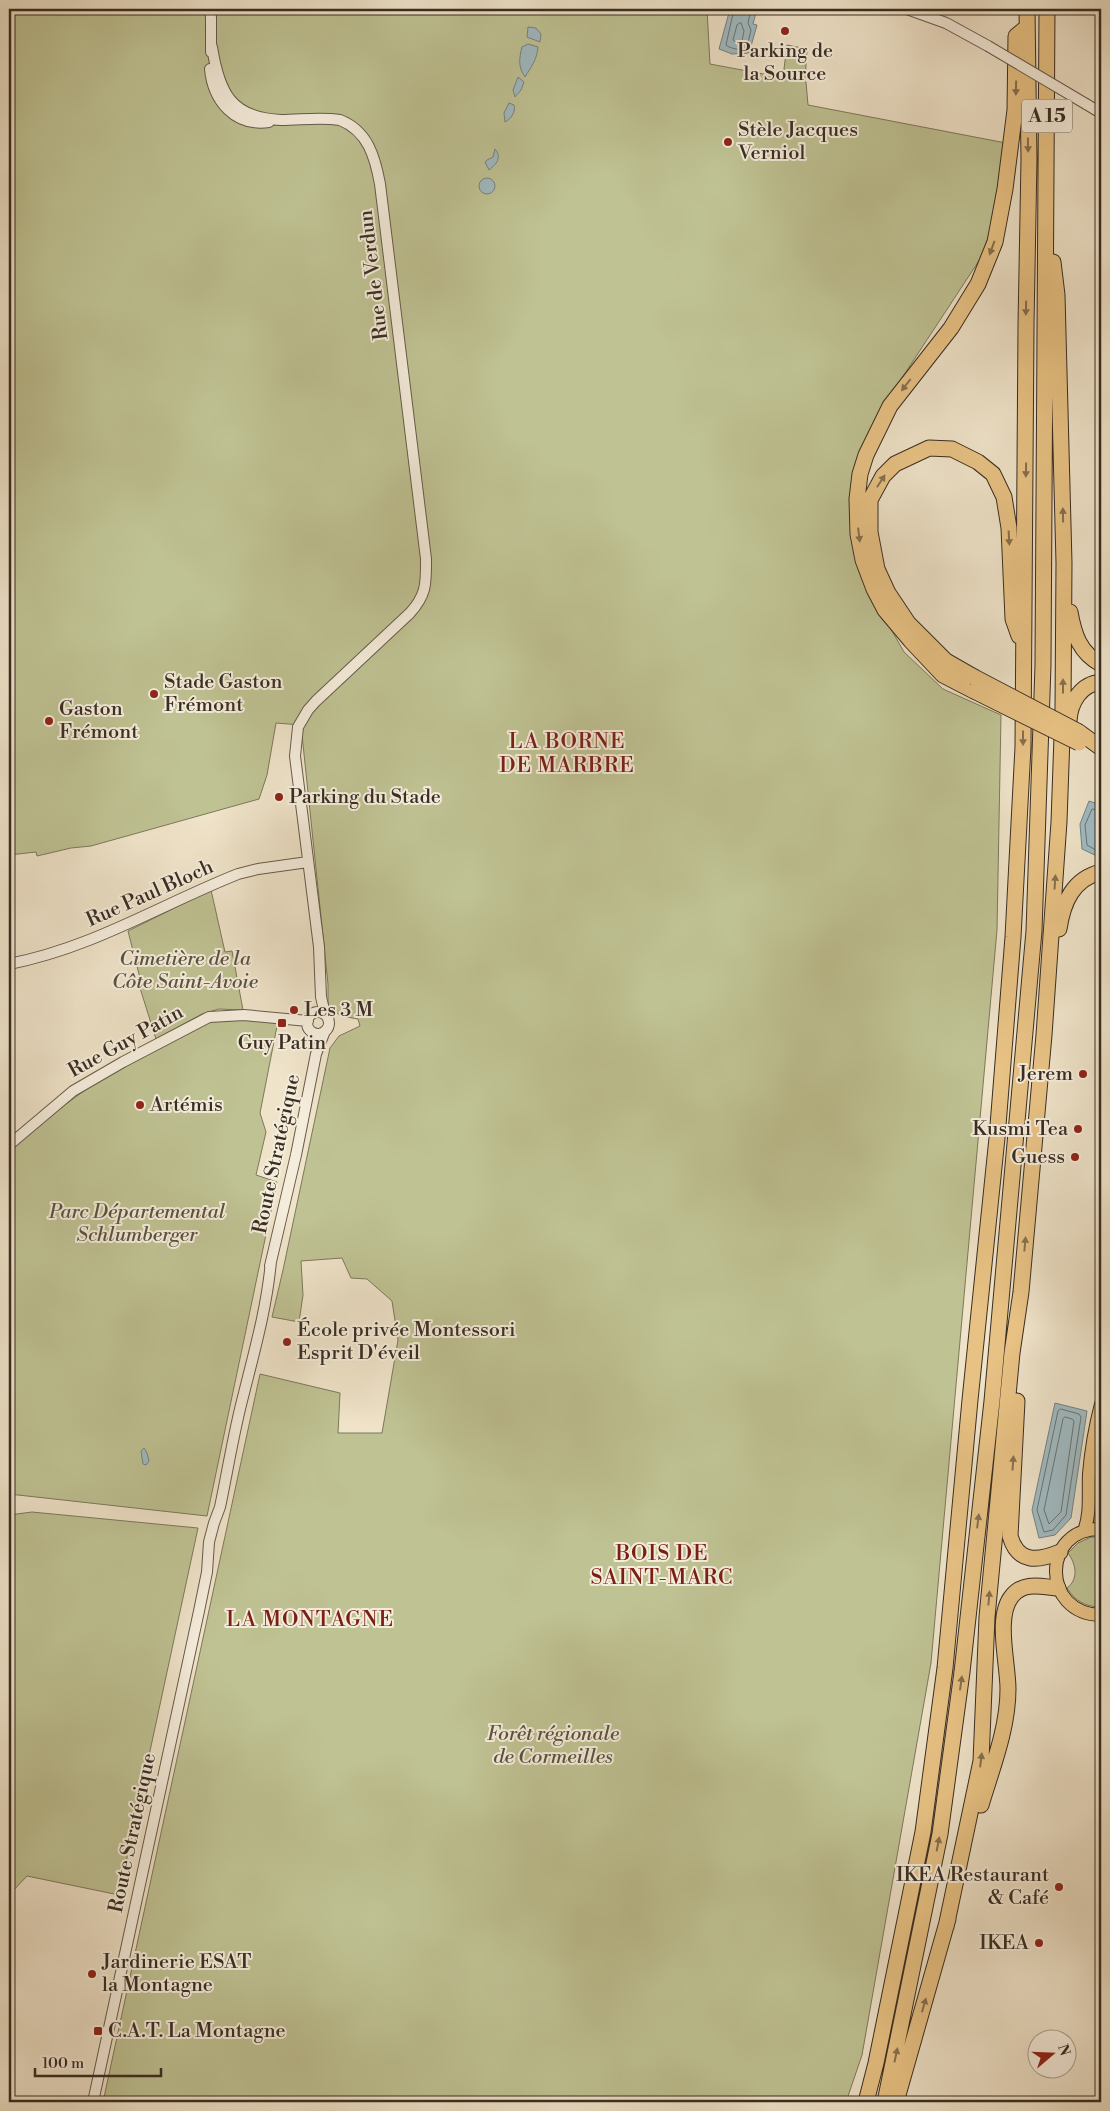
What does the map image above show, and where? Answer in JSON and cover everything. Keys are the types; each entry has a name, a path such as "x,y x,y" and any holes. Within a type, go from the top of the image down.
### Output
{"highway":[{"name":"A 15","path":"866,2102 876,2063 923,1832 946,1658 997,1138 1013,937 1023,747 1028,159 1027,9"},
{"name":"A 15","path":"885,2102 940,1834 962,1672 992,1402 1034,931 1043,665 1047,9"},
{"path":"1027,27 1016,36 1015,110 1005,189 995,242 978,284 951,328 890,406 866,455 860,474 857,499 858,534 863,560 874,589 886,610 911,641 943,675 974,684 1101,748"},
{"path":"1046,210 1057,295 1064,563 1063,708 1058,822 1044,1035 1021,1292 1010,1536 1012,1544 1018,1552 1032,1559 1046,1558 1060,1552"},
{"path":"974,684 946,661 908,623 888,594 877,569 870,532 870,500 883,476 895,464 929,448 952,449 978,462 992,474 1004,497 1009,528 1013,619 1023,650"},
{"path":"1064,563 1072,625 1076,638 1085,652 1101,664"},
{"path":"1058,822 1072,703 1084,688 1101,682"},
{"path":"1079,738 1101,742"},
{"path":"1079,738 1101,758"},
{"path":"1044,1035 1061,917 1065,903 1073,888 1080,882 1101,872"},
{"path":"946,1928 981,1761 987,1617 1012,1352 1021,1292"},
{"path":"896,2102 1005,1721 1008,1691 1004,1610 1013,1594 1022,1588 1032,1585 1058,1588"}],"main road":[{"path":"1084,1531 1088,1516 1089,1472 1101,1404"},
{"path":"1101,1529 1084,1531 1068,1542 1060,1552 1056,1566 1058,1588 1067,1602 1086,1614 1101,1615"}],"street":[{"name":"Rue de Verdun","path":"210,9 212,47 218,80 230,101 256,115 281,120 340,120 348,123 362,135 373,153 380,184 418,501"},
{"path":"907,9 946,23 1101,113"},
{"name":"Route Stratégique","path":"325,1014 320,986 318,947 296,770 296,733 304,716 316,701 410,613 420,600 426,581 426,559 418,501"},
{"name":"Rue Paul Bloch","path":"9,964 52,954 94,939 238,874 258,869 308,862"},
{"name":"Route Stratégique","path":"316,1054 311,1022 320,986"},
{"path":"319,1012 325,1014 329,1023 325,1031 319,1034 311,1022 319,1012"},
{"name":"Rue Guy Patin","path":"9,1145 73,1091 123,1062 210,1017 244,1015 311,1022"},
{"name":"Route Stratégique","path":"93,2102 206,1572 218,1535 220,1506 244,1393 250,1348 262,1287 271,1261 316,1054 325,1031"}],"green space":[{"name":"Forêt régionale de Cormeilles","path":"9,9 13,9 19,14 24,9 707,9 710,64 806,82 808,105 1006,143 988,247 892,393 854,473 871,594 904,652 943,689 1001,715 997,930 931,1663 862,2055 846,2102 103,2102 260,1374 340,1393 338,1433 382,1433 398,1340 392,1301 367,1279 351,1278 342,1258 301,1261 303,1295 299,1322 272,1317 330,1048 339,1036 360,1026 358,1019 341,1016 328,1006 328,984 301,725 276,723 267,775 259,799 91,846 71,848 37,856 36,852 9,855"},
{"path":"787,45 807,49 805,81 783,77"},
{"name":"Cimetière de la Côte Saint-Avoie","path":"211,890 225,952 232,951 243,1010 219,1009 202,1014 156,1039 140,988 142,986 128,931"},
{"name":"Parc Départemental Schlumberger","path":"215,1019 278,1021 260,1113 266,1132 256,1175 277,1182 207,1516 9,1494 9,1151 55,1112 99,1080 134,1058"},
{"path":"1101,1424 1101,1523 1091,1523 1093,1491"},
{"path":"32,1512 198,1528 119,1895 27,1876 9,1895 9,1515"},
{"path":"1091,1537 1101,1537 1101,1607 1090,1606 1081,1602 1067,1588 1075,1576 1073,1562 1068,1553 1078,1543"}],"water":[{"path":"730,9 757,9 753,24 757,25 749,53 732,54 719,49"},
{"path":"528,27 536,28 541,34 540,42 527,37"},
{"path":"528,44 538,47 535,60 525,77 521,70 520,59 522,47"},
{"path":"518,77 524,82 521,90 515,97 513,90"},
{"path":"509,103 514,105 514,113 505,122 504,113"},
{"path":"495,149 498,160 489,170 485,162 493,157"},
{"path":"487,178 493,180 495,186 493,192 487,194 481,192 479,186 481,180"},
{"path":"1089,801 1101,805 1101,858 1082,849 1080,824"},
{"path":"1055,1403 1087,1411 1071,1518 1055,1535 1039,1538 1032,1510"},
{"path":"144,1448 149,1461 146,1465 143,1464 141,1451"}],"place":[{"name":"Parking de la Source","path":"785,31"},
{"name":"Stèle Jacques Verniol","path":"728,142"},
{"name":"Stade Gaston Frémont","path":"154,694"},
{"name":"Gaston Frémont","path":"49,721"},
{"name":"Parking du Stade","path":"279,797"},
{"name":"Les 3 M","path":"294,1010"},
{"name":"Guy Patin","path":"282,1023"},
{"name":"Jerem","path":"1083,1074"},
{"name":"Artémis","path":"140,1105"},
{"name":"Kusmi Tea","path":"1078,1129"},
{"name":"Guess","path":"1075,1157"},
{"name":"École privée Montessori Esprit D'éveil","path":"287,1342"},
{"name":"IKEA Restaurant & Café","path":"1059,1887"},
{"name":"IKEA","path":"1039,1943"},
{"name":"Jardinerie ESAT la Montagne","path":"92,1974"},
{"name":"C.A.T. La Montagne","path":"98,2031"}],"district":[{"name":"LA BORNE DE MARBRE","path":"567,754"},
{"name":"BOIS DE SAINT-MARC","path":"662,1566"},
{"name":"LA MONTAGNE","path":"310,1620"}]}
